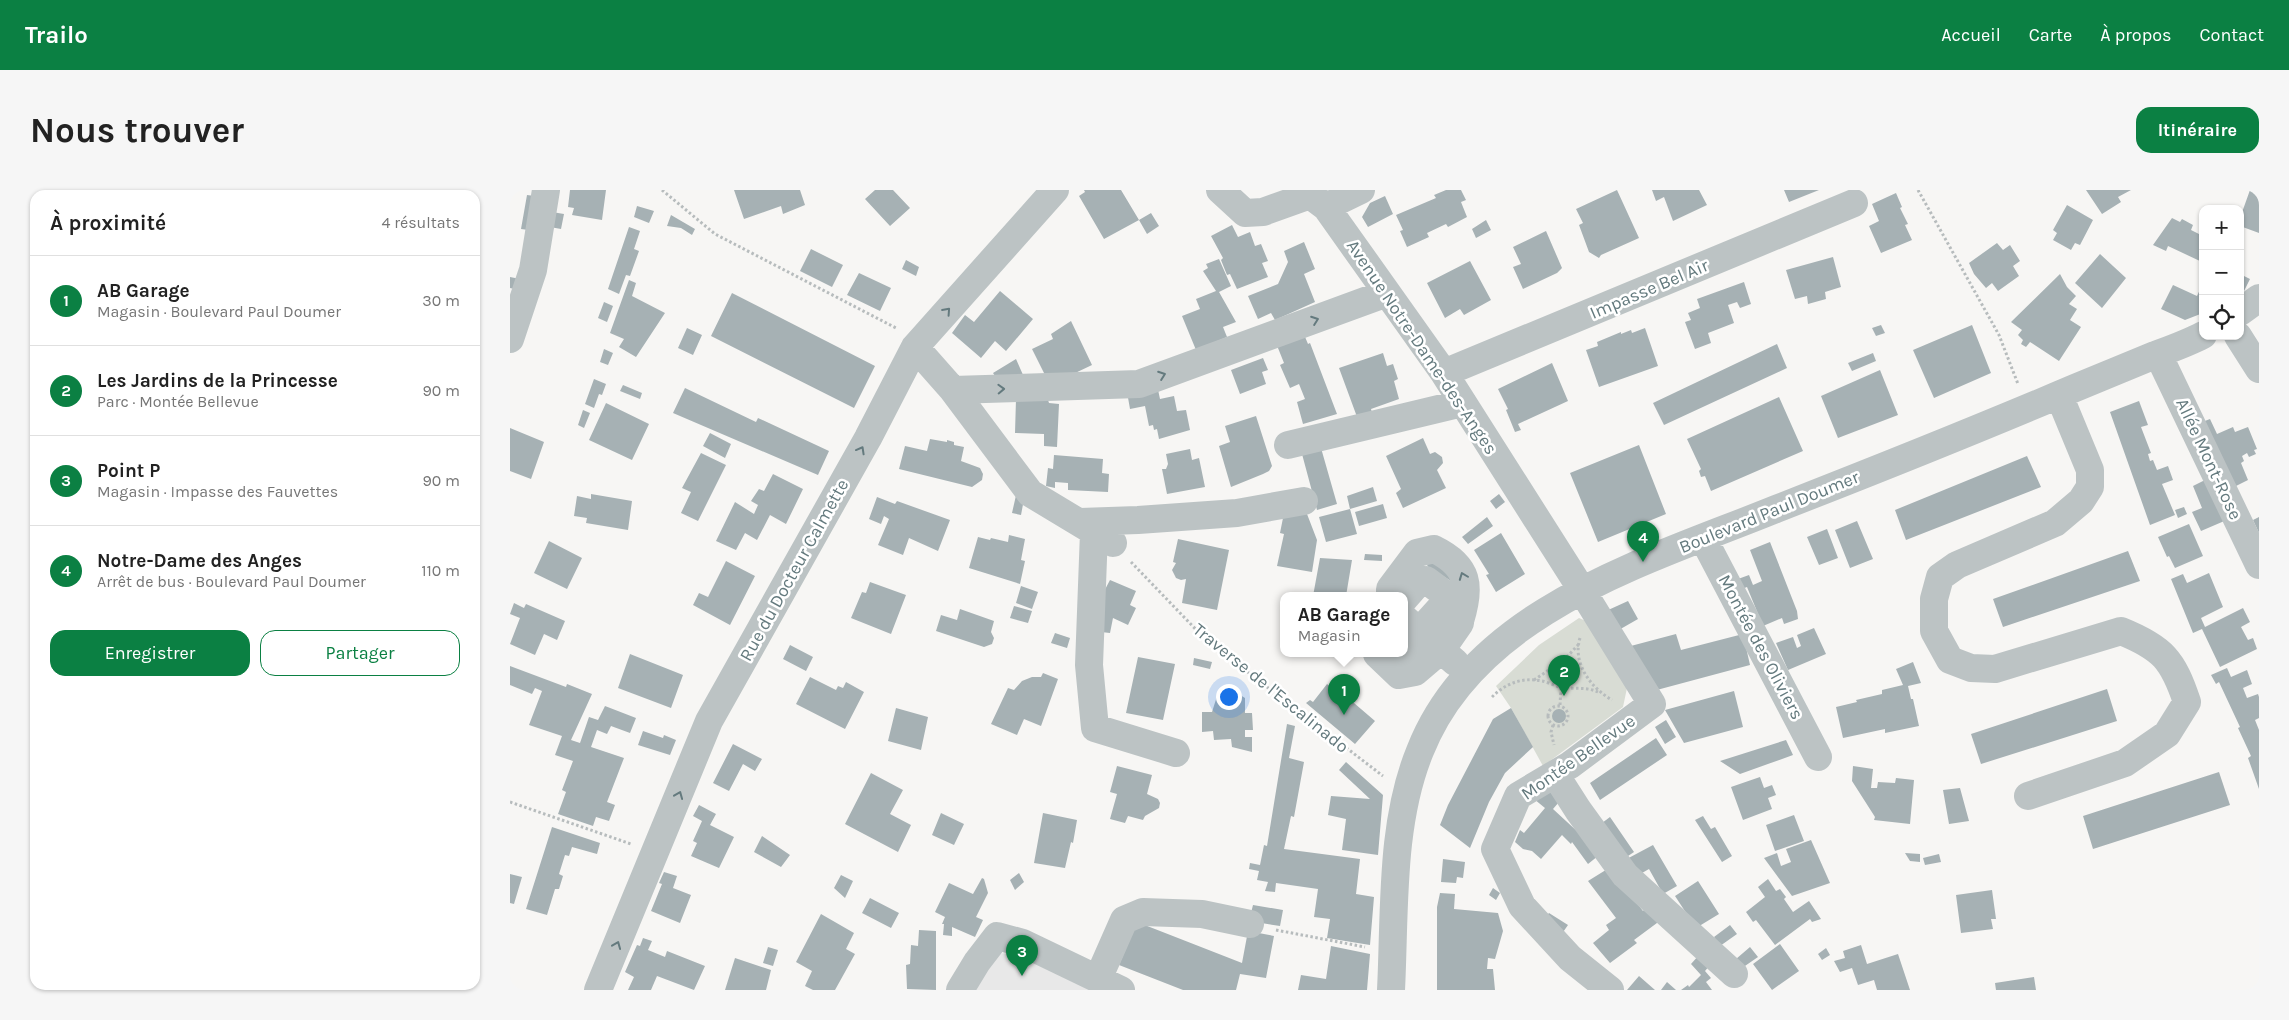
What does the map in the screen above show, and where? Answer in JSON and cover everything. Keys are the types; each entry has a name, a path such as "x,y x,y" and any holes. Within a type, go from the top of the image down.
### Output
{"street":[{"path":"510,339 533,270 546,190"},
{"name":"Rue du Docteur Calmette","path":"598,990 709,720 868,438 918,344 1055,190"},
{"name":"Avenue Notre-Dame-des-Anges","path":"1220,190 1245,213 1263,212 1310,195 1326,207 1444,373 1582,591"},
{"path":"1326,207 1361,190"},
{"name":"Impasse Bel Air","path":"1444,373 1854,203"},
{"path":"953,390 1139,384 1387,293"},
{"path":"2244,309 2259,298"},
{"name":"Boulevard Paul Doumer","path":"1391,990 1400,838 1405,793 1420,750 1440,710 1467,673 1493,650 1524,626 1610,576 2028,408 2199,337"},
{"path":"2241,340 2259,369"},
{"path":"918,344 1030,493 1096,533 1237,513 1304,501"},
{"name":"Allée Mont-Rose","path":"2158,354 2259,565"},
{"path":"2028,796 2125,763 2167,734 2187,702 2178,674 2160,651 2139,638 2121,631 1996,669 1971,668 1950,660 1934,631 1934,599 1940,577 1956,565 2055,522 2081,502 2090,487 2090,470 2059,395"},
{"path":"1288,445 1463,403"},
{"path":"1096,533 1089,665 1096,728 1176,753"},
{"name":"Montée des Oliviers","path":"1703,538 1818,756"},
{"path":"1390,592 1390,589 1417,553 1434,549 1451,557 1464,573 1467,601 1451,604 1408,640"},
{"path":"1408,595 1418,584 1426,580 1451,604"},
{"name":"Montée Bellevue","path":"1582,591 1652,704 1555,774 1518,796 1495,849 1522,906 1570,958 1610,990"},
{"path":"1408,626 1412,614 1432,594 1451,604"},
{"path":"1408,648 1467,673"},
{"path":"1555,774 1578,810 1625,875 1734,974"},
{"path":"960,990 977,962 997,936 1023,943 1114,987 1124,920 1143,912 1202,914 1250,924"}],"path":[{"path":"662,190 715,234 918,344"},
{"path":"1918,190 1999,335 2028,408"},
{"name":"Traverse de l'Escalinado","path":"1096,533 1207,641 1405,793"},
{"path":"1534,681 1565,659 1578,644"},
{"path":"1492,697 1504,686 1519,680 1541,681 1561,688 1591,689 1601,694"},
{"path":"1560,705 1561,688"},
{"path":"1560,705 1568,711 1568,720 1560,727 1553,725 1547,716 1551,708 1560,705"},
{"path":"1553,725 1551,732 1553,742"},
{"path":"510,802 655,853"},
{"path":"1250,924 1393,953"}],"shaded area":[{"path":"1579,618 1586,621 1627,688 1623,707 1543,766 1511,708 1496,686 1539,645"},
{"path":"997,953 1011,954 1103,990 972,990"}],"building":[{"path":"570,190 606,190 602,220 572,215 574,208 568,207"},
{"path":"734,190 800,190 805,205 783,214 781,206 744,219"},
{"path":"875,190 893,190 910,208 890,226 865,199"},
{"path":"1084,190 1121,190 1139,220 1104,239 1079,196 1085,192"},
{"path":"1446,190 1461,190 1466,200 1461,202 1467,217 1448,227 1446,224 1427,233 1429,237 1407,247 1400,231 1403,230 1396,215 1436,198 1434,195"},
{"path":"1617,190 1639,238 1601,255 1599,258 1589,252 1579,225 1583,223 1576,209"},
{"path":"1652,190 1699,190 1707,205 1673,221 1664,197 1656,201"},
{"path":"1784,190 1819,190 1789,202"},
{"path":"2086,190 2131,190 2118,197 2121,202 2102,214"},
{"path":"2250,190 2259,191 2259,233 2244,227 2244,207"},
{"path":"1896,193 1902,207 1900,208 1908,224 1905,225 1912,240 1881,253 1869,226 1879,221 1872,204"},
{"path":"527,195 542,197 536,231 521,229"},
{"path":"1385,196 1393,214 1368,227 1362,217 1370,203"},
{"path":"2067,205 2093,220 2080,245 2075,243 2071,250 2053,240 2057,233 2053,230"},
{"path":"637,206 654,211 649,223 634,217"},
{"path":"552,212 564,214 561,229 550,227"},
{"path":"1151,213 1159,226 1147,234 1139,220"},
{"path":"671,215 695,229 692,235 681,228 667,226"},
{"path":"2172,218 2180,222 2182,219 2193,225 2191,230 2199,234 2199,261 2168,246 2166,251 2153,245"},
{"path":"1486,220 1491,230 1476,238 1472,229"},
{"path":"1232,225 1238,237 1250,232 1255,246 1261,244 1268,261 1262,263 1268,277 1237,289 1230,274 1227,275 1221,260 1223,258 1211,236"},
{"path":"629,227 640,231 634,249 639,251 630,276 626,275 619,294 608,289"},
{"path":"1546,231 1562,268 1557,273 1523,289 1513,267 1521,264 1513,247"},
{"path":"1304,242 1315,269 1304,274 1315,302 1275,320 1271,313 1258,319 1248,296 1278,284 1288,262 1284,251"},
{"path":"1997,243 2003,250 2010,245 2020,261 2013,266 2019,276 1998,291 1992,283 1986,288 1974,274 1969,263"},
{"path":"811,249 843,265 832,287 800,271"},
{"path":"2100,254 2126,278 2102,308 2075,283"},
{"path":"1833,257 1841,287 1825,292 1826,299 1808,304 1807,296 1795,299 1786,270"},
{"path":"1219,259 1231,286 1219,292 1236,322 1223,327 1227,337 1196,350 1182,316 1200,309 1196,299 1216,291 1203,271 1208,268 1206,264"},
{"path":"906,260 919,267 916,276 902,269"},
{"path":"1470,261 1491,300 1464,315 1460,309 1445,318 1427,283"},
{"path":"859,273 891,288 880,311 847,295"},
{"path":"2060,274 2067,287 2076,296 2069,304 2077,309 2070,320 2081,327 2059,361 2030,342 2026,347 2021,344 2023,340 2018,335 2022,330 2011,322"},
{"path":"2244,276 2250,279 2244,291"},
{"path":"510,277 520,279 518,290 510,288"},
{"path":"629,280 636,283 632,296 665,313 636,357 619,347 624,339 610,333"},
{"path":"1744,282 1751,304 1740,308 1737,302 1728,305 1734,323 1708,333 1711,343 1695,349 1685,322 1691,320 1688,313 1700,308 1697,299"},
{"path":"2173,285 2197,296 2199,292 2199,315 2185,320 2161,309"},
{"path":"1000,291 1033,319 1006,351 995,341 981,358 952,333 965,315 974,322"},
{"path":"732,293 875,366 854,408 711,336"},
{"path":"604,302 613,306 607,322 598,318"},
{"path":"1071,321 1092,365 1050,385 1032,349 1053,339 1051,334"},
{"path":"1881,325 1885,333 1876,336 1872,328"},
{"path":"1972,325 1991,373 1934,398 1913,350"},
{"path":"687,328 702,335 693,355 678,348"},
{"path":"1645,328 1658,366 1599,387 1586,350 1598,346 1597,342 1621,332 1621,334 1631,330 1632,333"},
{"path":"1303,332 1308,344 1310,343 1337,414 1303,424 1297,402 1305,399 1299,384 1290,388 1280,365 1284,363 1276,343"},
{"path":"1777,344 1787,368 1664,425 1653,403"},
{"path":"604,349 613,353 608,365 600,362"},
{"path":"1383,353 1387,366 1393,364 1398,379 1394,381 1399,399 1371,409 1374,420 1360,425 1339,368"},
{"path":"1873,353 1876,361 1852,371 1848,363"},
{"path":"1263,358 1268,370 1262,372 1266,384 1240,394 1231,370"},
{"path":"1016,359 1027,384 999,382 993,373"},
{"path":"1552,363 1568,401 1518,424 1521,430 1515,432 1506,410 1508,409 1498,389"},
{"path":"1880,370 1898,415 1838,438 1821,396"},
{"path":"594,379 606,384 602,395 599,394 594,408 585,404"},
{"path":"623,385 642,393 640,399 620,391"},
{"path":"1157,385 1160,399 1174,396 1177,411 1186,410 1190,430 1159,439 1157,429 1154,430 1153,425 1149,426 1145,406 1130,409 1127,392"},
{"path":"685,388 756,422 758,418 829,451 818,475 673,413"},
{"path":"1779,397 1803,451 1711,491 1705,476 1701,477 1699,471 1701,469 1687,439"},
{"path":"1016,399 1048,400 1049,403 1059,404 1057,447 1044,446 1044,434 1015,433"},
{"path":"2139,401 2148,425 2141,427 2151,453 2148,454 2150,461 2153,460 2157,470 2168,466 2173,480 2162,484 2175,515 2150,525 2110,412"},
{"path":"606,403 649,424 632,460 589,440"},
{"path":"583,410 590,413 584,428 578,425"},
{"path":"1256,416 1272,466 1269,471 1231,487 1219,446 1230,442 1225,426"},
{"path":"2210,419 2217,434 2233,427 2235,432 2248,427 2257,449 2254,450 2256,454 2249,457 2247,453 2242,456 2244,461 2241,463 2248,480 2236,486 2197,424"},
{"path":"510,428 544,442 531,479 510,471"},
{"path":"710,433 731,444 725,458 703,446"},
{"path":"1423,438 1430,454 1435,452 1442,457 1443,463 1437,470 1446,488 1403,508 1396,493 1401,489 1386,456"},
{"path":"930,439 947,442 947,440 954,442 954,445 964,447 961,461 980,468 983,474 982,480 972,487 899,469 905,446 927,451"},
{"path":"1639,445 1666,514 1598,542 1570,473"},
{"path":"1321,448 1337,504 1317,510 1302,454"},
{"path":"1190,449 1192,460 1199,458 1205,487 1167,494 1162,469 1166,469 1168,464 1166,454"},
{"path":"701,453 726,465 698,521 681,513 691,492 682,488"},
{"path":"1054,455 1103,459 1102,473 1109,474 1108,492 1068,490 1068,483 1055,482 1055,488 1046,486 1048,468 1053,469"},
{"path":"2027,456 2041,487 1906,540 1895,510"},
{"path":"773,474 803,489 786,524 770,515 757,540 745,533 736,550 716,541 735,502 754,514 758,505 751,501 759,489 764,491"},
{"path":"2209,478 2229,519 2201,531 2192,512 2202,508 2193,486"},
{"path":"1373,487 1377,501 1350,509 1347,496"},
{"path":"1017,491 1024,499 1021,515 1012,513"},
{"path":"591,494 632,501 628,530 586,523 587,518 574,516 577,496 591,499"},
{"path":"1499,494 1505,502 1496,509 1490,501"},
{"path":"877,497 895,504 897,501 950,520 938,551 909,538 903,555 878,545 889,519 884,516 881,524 869,519"},
{"path":"1383,504 1387,518 1359,526 1355,512"},
{"path":"2184,507 2187,514 2178,518 2175,510"},
{"path":"1350,509 1357,534 1326,542 1319,517"},
{"path":"1284,513 1307,514 1317,540 1312,572 1277,566 1284,534 1280,533"},
{"path":"1487,517 1493,526 1468,544 1462,537"},
{"path":"2259,517 2259,533 2253,520"},
{"path":"1857,521 1873,559 1850,568 1835,530"},
{"path":"2189,524 2203,556 2175,568 2169,556 2167,557 2158,537"},
{"path":"1827,529 1838,558 1819,565 1807,537"},
{"path":"1501,533 1525,574 1496,592 1486,575 1489,574 1474,550"},
{"path":"1009,535 1025,539 1021,560 1025,561 1020,584 969,568 978,537 1008,542"},
{"path":"1178,539 1229,550 1217,610 1182,603 1186,579 1176,578 1172,570 1176,563 1173,562"},
{"path":"549,541 582,558 567,589 534,573"},
{"path":"1770,542 1797,611 1798,619 1784,624 1782,618 1763,626 1747,587 1742,589 1738,579 1749,575 1753,585 1762,581 1750,550"},
{"path":"2128,551 2140,581 2003,627 1993,599"},
{"path":"1365,554 1382,555 1382,561 1364,560"},
{"path":"1433,557 1457,572 1451,581 1427,566"},
{"path":"1320,558 1352,560 1347,592 1314,592"},
{"path":"726,561 755,576 730,625 693,605 699,593 708,597"},
{"path":"2209,573 2223,607 2201,618 2205,627 2243,608 2250,622 2241,627 2248,640 2253,638 2257,649 2220,667 2202,629 2193,633 2171,579 2183,574 2187,583"},
{"path":"1110,580 1136,591 1130,605 1136,608 1128,625 1113,618 1110,633 1101,632 1100,599"},
{"path":"870,582 906,595 891,634 851,618 862,592 866,593"},
{"path":"1021,586 1038,592 1032,609 1016,603"},
{"path":"1628,601 1638,619 1617,631 1606,611"},
{"path":"514,603 524,608 526,604 565,621 557,640 544,634 535,655 510,644 520,618 510,614"},
{"path":"1014,606 1032,611 1028,623 1010,618"},
{"path":"960,609 994,621 991,632 994,638 992,644 984,647 936,631 941,615 957,620"},
{"path":"1814,628 1826,654 1788,670 1776,643 1793,637 1797,648 1801,646 1797,635"},
{"path":"1055,633 1070,638 1067,648 1051,643"},
{"path":"1676,634 1681,650 1743,634 1750,665 1653,691 1627,647"},
{"path":"790,645 813,657 806,671 783,659"},
{"path":"630,654 683,675 671,708 618,688"},
{"path":"1138,657 1175,664 1163,720 1126,713"},
{"path":"1194,658 1212,662 1210,669 1193,665"},
{"path":"1913,662 1921,683 1908,686 1919,726 1885,733 1885,729 1843,738 1836,707 1882,694 1882,690 1903,685 1896,669"},
{"path":"510,666 566,687 567,684 592,694 571,740 580,743 589,717 598,720 605,706 636,718 630,733 611,726 607,734 597,730 591,747 624,758 607,802 615,805 609,821 596,817 593,826 558,814 566,792 562,790 573,761 555,755 562,736 529,725 542,691 535,688 532,694 510,685"},
{"path":"2227,668 2231,677 2247,670 2252,684 2243,688 2247,698 2258,694 2259,697 2259,718 2255,720 2259,730 2259,789 2248,758 2251,756 2238,728 2240,727 2219,682 2216,684 2211,675"},
{"path":"1043,673 1058,679 1041,726 1024,719 1017,735 991,724 1008,688 1014,690 1022,681 1032,677 1041,677"},
{"path":"810,677 836,690 838,686 843,688 846,682 864,692 845,729 796,704"},
{"path":"1327,684 1331,687 1333,685 1375,721 1355,744 1306,703 1310,700 1313,702"},
{"path":"2107,689 2117,721 1981,764 1971,734"},
{"path":"1734,691 1743,727 1684,743 1665,710"},
{"path":"1218,693 1237,693 1245,698 1245,713 1252,713 1253,730 1245,730 1245,737 1252,737 1252,752 1232,747 1231,739 1214,740 1213,731 1202,732 1202,712 1212,712"},
{"path":"896,708 928,717 921,750 888,741"},
{"path":"1511,708 1533,747 1505,773 1489,802 1470,848 1440,825 1448,805 1493,719"},
{"path":"1559,709 1564,711 1566,716 1564,721 1559,723 1554,721 1552,716 1554,711"},
{"path":"1666,720 1676,737 1665,744 1655,727"},
{"path":"1287,724 1295,726 1289,758 1304,762 1294,817 1291,816 1284,849 1360,859 1356,894 1374,897 1370,945 1327,938 1330,919 1314,917 1318,889 1276,883 1275,892 1265,891 1268,882 1257,880 1259,871 1249,869 1250,863 1260,865 1264,845 1267,846"},
{"path":"643,731 663,738 664,735 676,740 670,755 638,745"},
{"path":"1656,738 1667,755 1600,800 1590,783"},
{"path":"1786,740 1793,755 1740,774 1720,761"},
{"path":"733,744 762,759 755,771 743,764 729,791 713,783"},
{"path":"1346,762 1383,795 1378,855 1342,850 1346,819 1328,815 1331,796 1370,799 1339,770"},
{"path":"1117,766 1152,775 1147,794 1158,799 1160,803 1159,808 1145,816 1143,820 1128,816 1125,823 1110,819 1117,794 1110,792"},
{"path":"1853,766 1873,769 1871,788 1877,788 1878,782 1895,783 1896,778 1914,780 1910,824 1874,820 1875,817 1852,781"},
{"path":"2219,772 2230,805 2093,849 2083,816"},
{"path":"871,773 903,790 890,814 911,825 898,852 845,824"},
{"path":"1760,777 1764,788 1772,785 1776,795 1768,798 1772,809 1743,820 1731,787"},
{"path":"1549,788 1559,802 1553,809 1579,833 1598,856 1588,864 1572,842 1571,844 1562,835 1541,859 1532,851 1523,849 1515,842 1520,830 1524,833 1545,808 1534,799"},
{"path":"1960,788 1969,821 1949,824 1943,790"},
{"path":"699,805 716,814 710,825 734,837 719,868 691,856 697,843 693,841 702,821 693,816"},
{"path":"941,813 964,824 954,845 932,835"},
{"path":"1043,813 1077,820 1073,843 1071,842 1065,868 1034,863"},
{"path":"1794,815 1804,841 1775,851 1766,825"},
{"path":"1703,816 1711,829 1715,827 1732,856 1722,862 1695,820"},
{"path":"1610,817 1634,852 1622,860 1598,826"},
{"path":"552,827 600,843 597,854 572,847 569,856 565,855 559,874 563,876 559,889 555,889 547,915 526,909"},
{"path":"762,836 790,855 781,867 754,852"},
{"path":"1811,840 1830,883 1792,896 1764,858 1777,853 1781,866 1791,862 1786,849"},
{"path":"1653,845 1677,886 1663,894 1649,869 1635,877 1623,861"},
{"path":"1905,853 1920,854 1920,862 1910,861"},
{"path":"1939,854 1941,862 1925,865 1923,858"},
{"path":"1443,859 1465,862 1463,878 1457,877 1456,883 1441,882"},
{"path":"1609,868 1643,911 1647,907 1661,920 1634,940 1637,943 1610,963 1593,943 1609,930 1606,925 1616,918 1588,881"},
{"path":"664,872 677,876 673,888 691,895 680,923 651,911 662,884 659,883"},
{"path":"1019,873 1024,882 1015,890 1010,880"},
{"path":"510,874 522,877 514,904 510,903"},
{"path":"841,875 853,881 845,898 834,888"},
{"path":"982,878 988,893 976,917 983,920 975,937 952,927 952,936 943,935 944,924 942,924 945,917 935,912 949,883 973,894"},
{"path":"1768,879 1776,891 1780,889 1793,912 1809,901 1821,919 1812,922 1810,919 1775,945 1756,920 1753,922 1746,912 1765,897 1758,887"},
{"path":"1698,881 1719,914 1696,928 1675,896"},
{"path":"1493,888 1500,893 1496,900 1489,895"},
{"path":"1992,890 1996,919 1991,919 1993,929 1961,933 1956,895"},
{"path":"1440,893 1455,894 1454,909 1498,913 1503,931 1495,959 1488,958 1487,969 1493,969 1495,990 1437,990 1437,907"},
{"path":"870,898 899,913 891,928 862,913"},
{"path":"1253,905 1283,910 1280,926 1249,921"},
{"path":"1549,913 1568,925 1561,935 1543,920"},
{"path":"821,914 854,933 846,949 855,954 835,990 813,990 805,986 812,971 796,962"},
{"path":"1137,922 1242,963 1248,931 1274,936 1266,978 1240,974 1236,990 1183,990 1119,965"},
{"path":"1730,925 1737,934 1720,946 1714,937"},
{"path":"919,930 936,931 936,990 907,989 906,965 910,964 911,945 918,946"},
{"path":"643,938 652,941 648,950 665,957 667,951 705,966 694,990 657,976 651,990 628,990 634,977 625,972 637,945 640,946"},
{"path":"1780,944 1799,971 1772,990 1753,964"},
{"path":"1861,945 1867,964 1898,954 1910,990 1877,990 1874,980 1858,985 1852,968 1840,972 1834,961 1845,958 1843,951"},
{"path":"1331,946 1370,954 1367,990 1298,990 1301,975 1326,979"},
{"path":"768,947 778,950 773,966 763,963"},
{"path":"1750,947 1758,957 1742,968 1736,959"},
{"path":"1826,948 1830,955 1822,960 1818,954"},
{"path":"1699,955 1710,965 1705,971 1711,978 1706,982 1712,990 1681,990 1688,985 1689,987 1701,975 1691,964"},
{"path":"735,958 771,970 766,990 725,990"},
{"path":"1639,976 1655,990 1627,990"},
{"path":"2034,977 2036,990 1996,990 1995,983"},
{"path":"1667,982 1676,990 1661,990"}],"place":[{"name":"Notre-Dame des Anges","path":"1643,562"},
{"name":"Les Jardins de la Princesse","path":"1564,696"},
{"name":"AB Garage","path":"1344,715"},
{"name":"Point P","path":"1022,976"}]}
